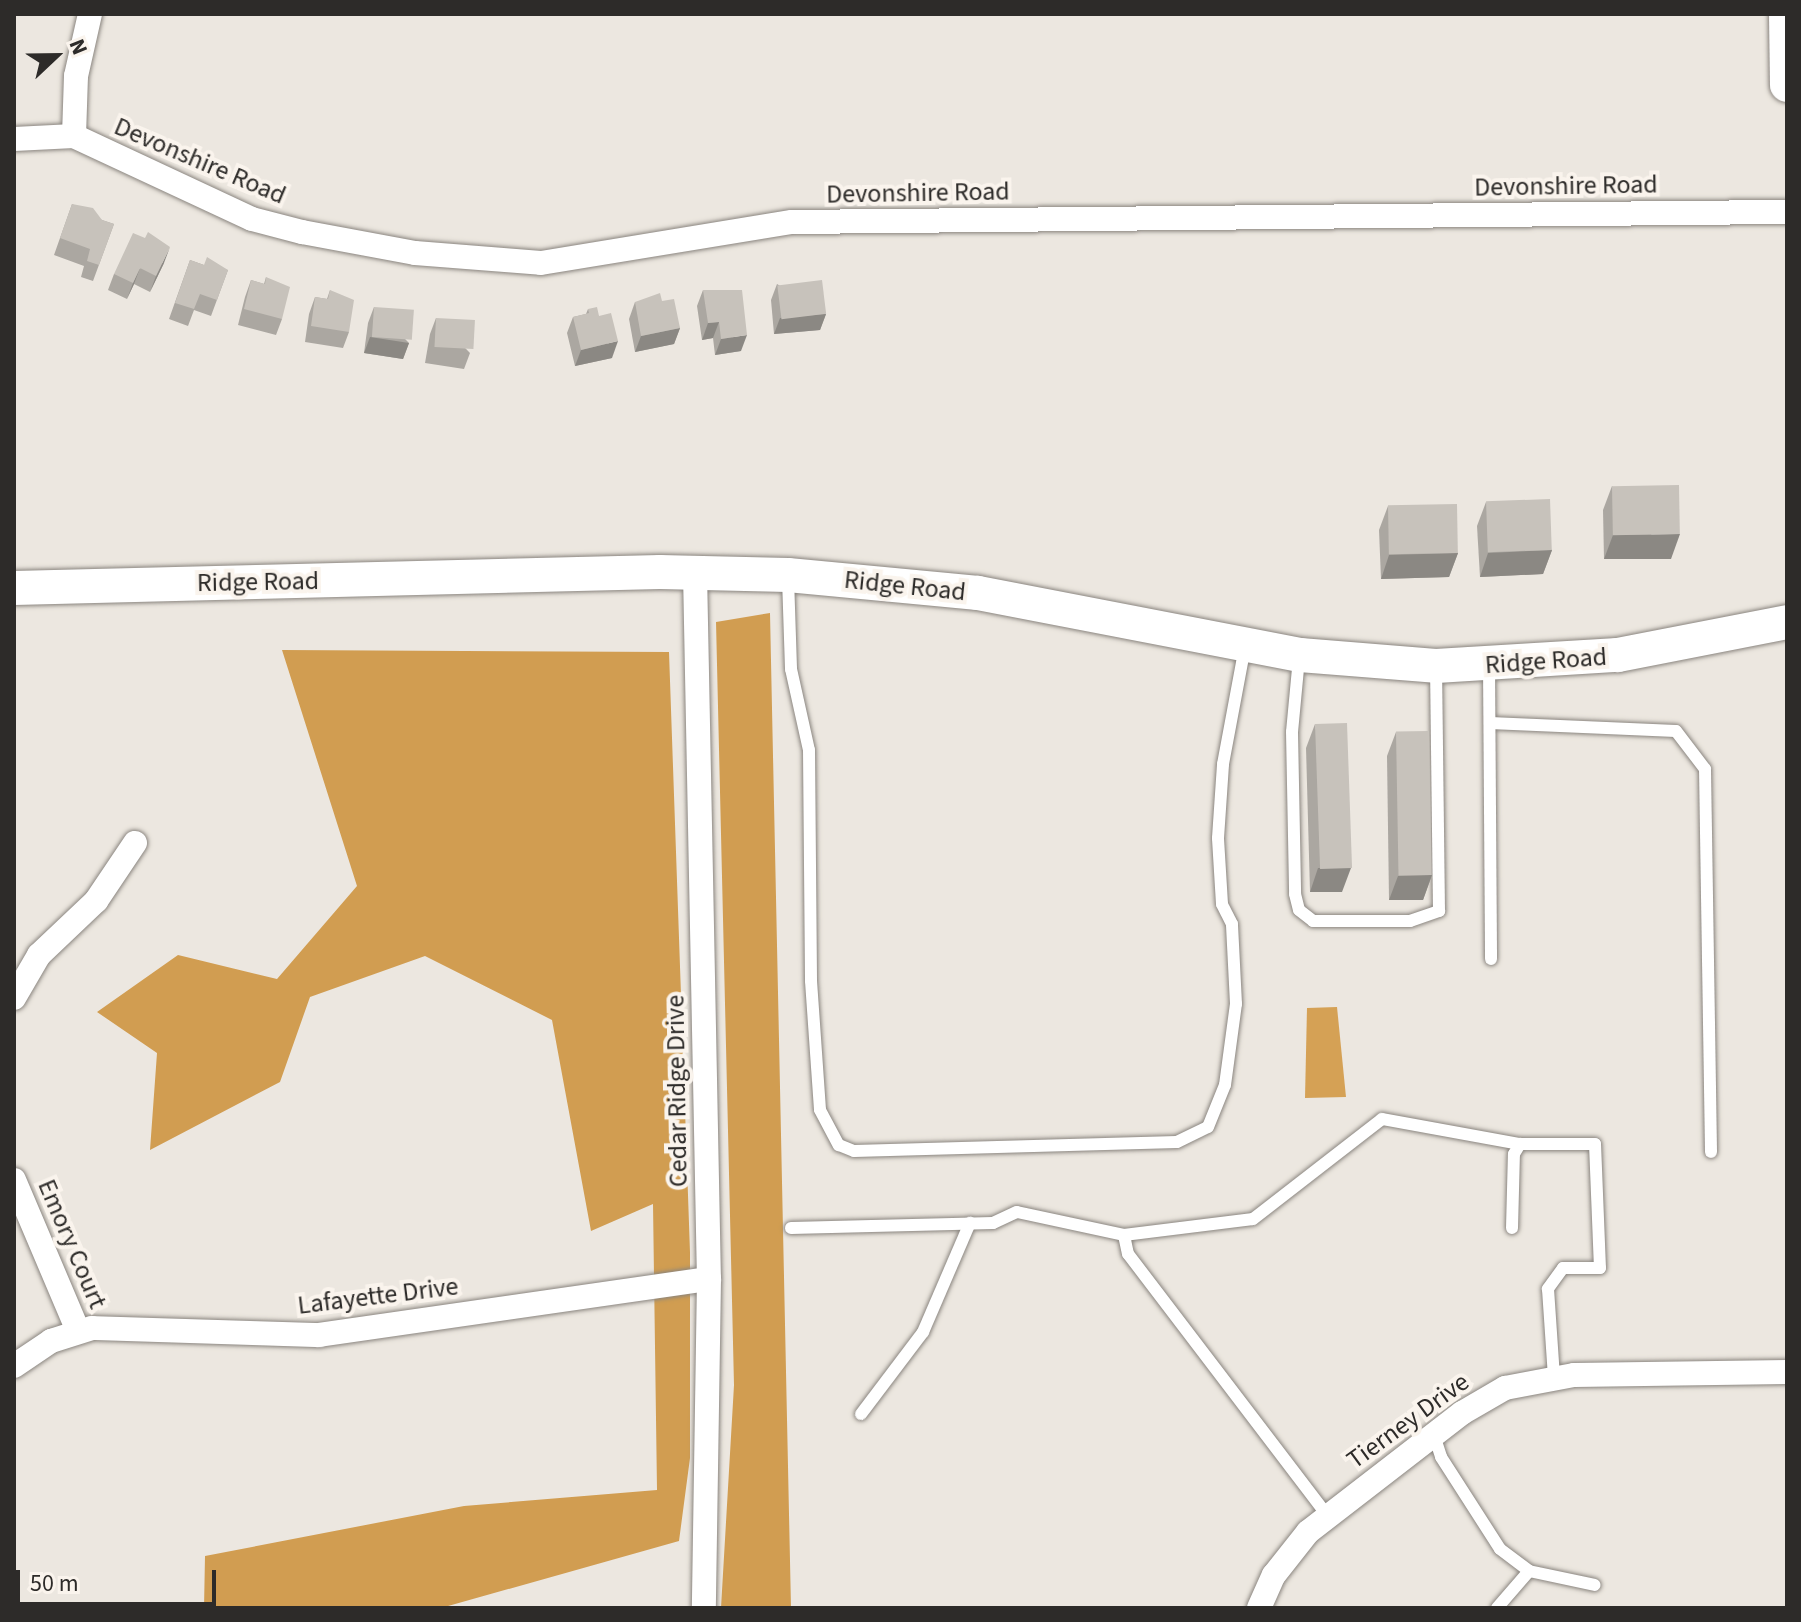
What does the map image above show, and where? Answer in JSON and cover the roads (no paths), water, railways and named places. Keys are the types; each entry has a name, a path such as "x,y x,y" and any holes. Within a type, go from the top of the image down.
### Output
{"main road":[{"path":"1786,14 1787,85"},
{"name":"Ridge Road","path":"14,588 695,572 788,575 1040,603 1300,655 1436,666 1489,666 1618,655 1787,622"}],"street":[{"path":"14,139 74,136 76,76 90,14"},
{"name":"Devonshire Road","path":"74,136 277,226 415,253 541,263 792,222 1787,212"},
{"name":"Cedar Ridge Drive","path":"695,572 709,1279 704,1608"},
{"path":"14,998 39,955 96,901 135,843"},
{"name":"Emory Court","path":"14,1180 78,1331"},
{"name":"Lafayette Drive","path":"14,1366 78,1331 114,1327 319,1335 709,1279"},
{"name":"Tierney Drive","path":"1267,1605 1290,1552 1327,1515 1490,1395 1554,1376 1787,1372"}],"lane":[{"path":"788,575 791,669 809,750 811,981 820,1110 839,1145 854,1151 1177,1142 1208,1127 1225,1085 1236,1004 1232,924 1222,904 1218,838 1223,764 1245,646"},
{"path":"1300,655 1292,732 1295,894 1299,910 1313,921 1410,921 1439,911 1436,666"},
{"path":"1489,666 1491,959"},
{"path":"1490,723 1676,731 1705,769 1711,1152"},
{"path":"791,1228 993,1223 1017,1212 1124,1235 1253,1219 1382,1119 1520,1144 1595,1144 1600,1268 1563,1268 1548,1289 1554,1376"},
{"path":"1512,1228 1514,1154 1520,1144"},
{"path":"861,1414 923,1332 970,1223"},
{"path":"1124,1235 1128,1254 1327,1515"},
{"path":"1434,1435 1441,1457 1500,1549 1529,1571 1595,1585"},
{"path":"1497,1608 1529,1571"}]}
